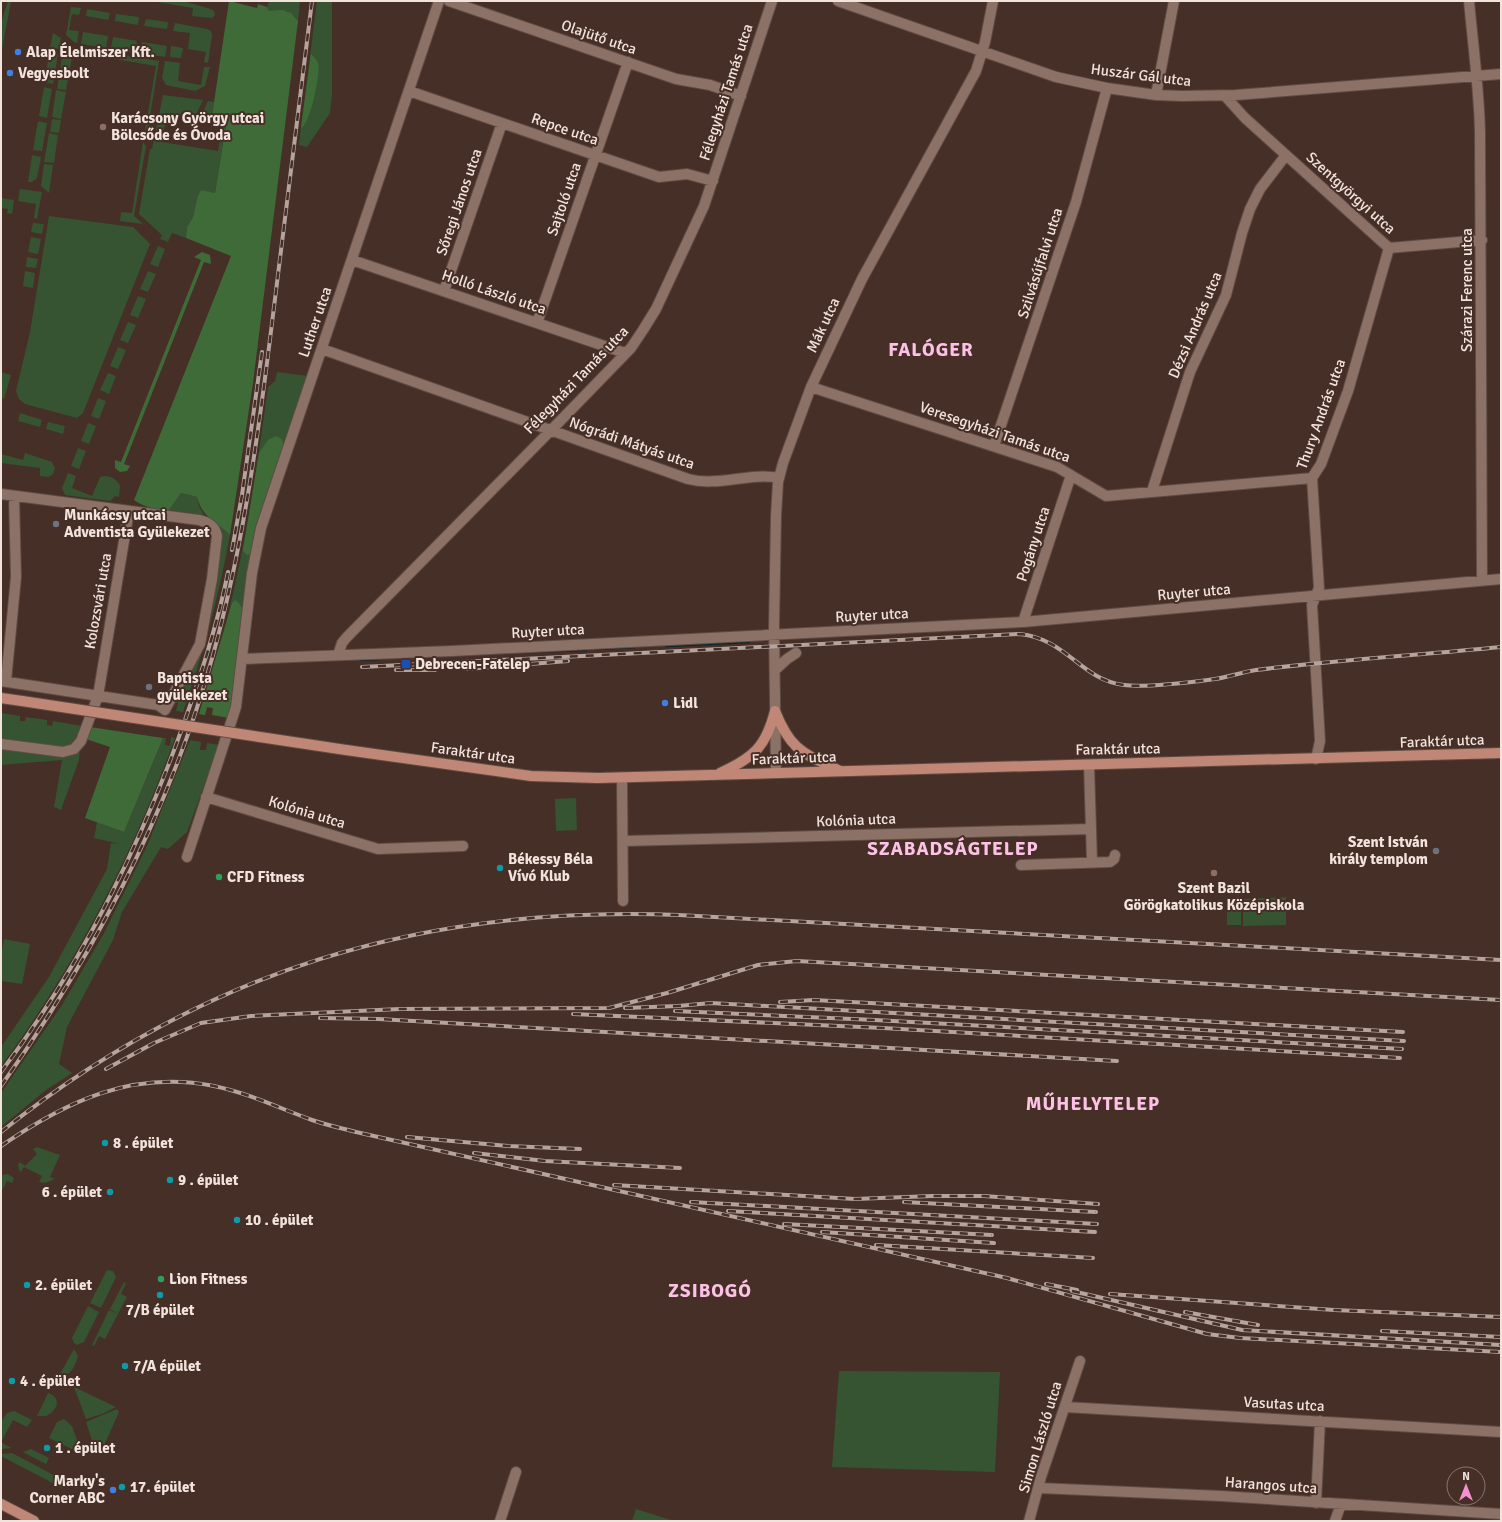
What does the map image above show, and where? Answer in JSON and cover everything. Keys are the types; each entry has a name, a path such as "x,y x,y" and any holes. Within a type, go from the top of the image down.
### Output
{"main road":[{"name":"Faraktár utca","path":"1,698 531,776 622,778 1501,753"},
{"path":"775,711 781,727 792,744 812,757 842,772"},
{"path":"716,775 740,763 758,750 769,732 775,711"},
{"path":"1,1504 34,1521"}],"street":[{"name":"Luther utca","path":"206,798 236,707 243,659 252,573 260,533 439,1"},
{"name":"Olajütő utca","path":"449,1 676,79 710,86 741,96"},
{"name":"Félegyházi Tamás utca","path":"338,655 342,643 347,637 551,430 640,336 656,309 695,228 713,181 772,1"},
{"name":"Huszár Gál utca","path":"838,1 1056,77 1107,88 1156,95 1225,96 1501,74"},
{"name":"Mák utca","path":"776,774 774,635 776,516 779,478 795,427 811,387 862,279 976,71 983,52 993,1"},
{"path":"1156,95 1174,1"},
{"name":"Szárazi Ferenc utca","path":"1470,1 1480,99 1482,240 1482,580"},
{"name":"Sajtoló utca","path":"537,323 628,62"},
{"name":"Szilvásújfalvi utca","path":"994,446 1076,202 1107,88"},
{"name":"Repce utca","path":"409,91 662,178 682,174 713,181"},
{"name":"Szentgyörgyi utca","path":"1225,96 1245,118 1389,248 1482,240"},
{"name":"Sőregi János utca","path":"444,291 502,123"},
{"name":"Dézsi András utca","path":"1152,491 1190,372 1226,295 1242,233 1252,204 1263,185 1286,155"},
{"name":"Thury András utca","path":"1316,759 1320,741 1312,605 1319,588 1312,478 1321,464 1350,386 1389,248"},
{"name":"Holló László utca","path":"352,260 625,353"},
{"name":"Nógrádi Mátyás utca","path":"322,349 698,481 718,482 766,476 779,478"},
{"name":"Veresegyházi Tamás utca","path":"811,387 1057,467 1106,496 1312,478"},
{"name":"Pogány utca","path":"1023,622 1072,475"},
{"path":"1,494 203,521 213,527 217,536 212,579 200,644 165,710 158,705 4,681 16,577 14,496"},
{"name":"Kolozsvári utca","path":"98,696 129,511"},
{"name":"Ruyter utca","path":"243,659 1023,622 1501,579"},
{"path":"775,670 787,658 796,653"},
{"path":"1,744 60,752 72,750 82,738 98,696"},
{"path":"1089,765 1092,862"},
{"path":"622,778 623,901"},
{"path":"187,857 206,798"},
{"name":"Kolónia utca","path":"206,798 378,849 463,846"},
{"name":"Kolónia utca","path":"623,842 1091,829"},
{"path":"1021,864 1110,862 1113,860 1115,855"},
{"name":"Simon László utca","path":"1029,1521 1041,1477 1080,1361"},
{"name":"Vasutas utca","path":"1065,1407 1501,1432"},
{"path":"1316,1503 1320,1421"},
{"path":"500,1521 516,1472"},
{"name":"Harangos utca","path":"1039,1488 1501,1514"},
{"path":"1335,1521 1341,1504"}],"green space":[{"path":"8,1 11,1 1,55 1,23"},
{"path":"151,1 183,1 211,9 214,11 215,15 212,18 192,16 193,8"},
{"path":"229,1 257,8 258,4 267,7 269,11 283,10 291,13 298,21 253,383 230,535 206,515 197,497 181,493 169,510 155,509 134,500 231,256 186,238 187,227 193,217 201,190 215,193 227,119 212,116"},
{"path":"269,1 300,1 298,21 287,11 269,11 267,7"},
{"path":"317,1 332,1 332,94 330,113 307,147 299,145 299,143"},
{"path":"71,7 81,8 79,15 72,14 69,30 79,31 77,43 66,35"},
{"path":"87,9 110,13 108,20 86,16"},
{"path":"116,14 139,17 138,25 115,21"},
{"path":"146,19 168,22 167,29 144,26"},
{"path":"175,23 211,31 212,35 208,63 204,62 206,52 188,49 190,33 173,31"},
{"path":"83,32 108,36 106,48 81,44"},
{"path":"53,33 61,38 59,49 50,48"},
{"path":"113,37 137,41 135,53 111,48"},
{"path":"142,42 167,46 165,57 140,53"},
{"path":"66,43 71,47 159,61 147,135 144,136 156,66 73,52 72,56 63,55 64,44"},
{"path":"171,46 183,48 181,58 170,57"},
{"path":"49,53 58,54 53,84 45,82"},
{"path":"311,54 318,63 318,77 308,118 301,128"},
{"path":"62,57 72,58 66,90 57,89"},
{"path":"165,61 180,63 178,81 201,85 204,67 210,67 205,86 195,91 166,85 162,78"},
{"path":"44,87 52,89 47,118 39,116"},
{"path":"56,90 66,92 61,119 52,117"},
{"path":"163,95 203,100 195,117 167,113 162,142 218,151 223,122 200,118 208,101 214,102 212,116 227,118 215,193 201,191 193,217 187,227 186,238 172,233 168,242 160,239 162,235 139,214 150,149 152,149"},
{"path":"52,119 61,120 59,133 50,132"},
{"path":"38,121 47,123 42,151 33,150"},
{"path":"49,133 58,135 54,163 44,162"},
{"path":"143,142 146,146 134,216 143,224 120,221 121,212 132,213"},
{"path":"32,155 41,157 37,178 32,182 28,182"},
{"path":"44,164 53,165 49,193 41,186"},
{"path":"20,189 42,192 37,219 34,218 36,204 18,201"},
{"path":"1,198 14,200 12,214 7,213 8,209 1,208"},
{"path":"49,216 133,227 150,244 83,413 77,418 25,404 19,399 16,391 30,332"},
{"path":"33,223 44,224 42,234 31,232"},
{"path":"31,237 41,239 38,254 28,252"},
{"path":"158,246 165,249 158,267 150,264"},
{"path":"202,252 210,255 211,264 204,262 124,464 130,466 127,471 120,472 115,468 115,460 121,462 201,260 194,257"},
{"path":"27,257 38,259 36,268 26,267"},
{"path":"25,271 35,273 33,288 23,286"},
{"path":"148,271 156,274 148,292 140,289"},
{"path":"138,296 146,299 138,318 130,315"},
{"path":"128,322 136,325 128,343 120,340"},
{"path":"118,347 126,350 118,369 110,366"},
{"path":"1,372 11,375 4,399 1,398"},
{"path":"277,372 308,376 277,467 238,664 212,715 213,708 207,707 205,715 199,714 212,674 233,593 242,552 256,470 268,387 275,381"},
{"path":"108,373 116,376 109,394 100,390"},
{"path":"98,398 106,401 99,419 91,416"},
{"path":"20,413 42,420 40,427 18,421"},
{"path":"48,422 65,426 63,434 46,429"},
{"path":"88,423 96,426 89,444 81,441"},
{"path":"276,436 282,439 284,446 251,554 247,555 243,551 259,453 268,440"},
{"path":"78,448 86,451 79,469 71,466"},
{"path":"25,453 52,462 55,468 53,474 49,477 40,476 40,468 1,463 1,454 23,460"},
{"path":"68,473 76,476 72,488 92,496 100,477 106,476 112,478 117,481 120,486 119,497 115,496 110,501 65,495 62,488"},
{"path":"181,493 197,497 199,506 204,515 169,510"},
{"path":"218,524 230,535 216,603 204,647 183,712 176,711 178,703 173,702 203,645 220,532"},
{"path":"235,600 244,611 233,701 229,718 212,715 213,708 207,707 205,715 199,714 232,603"},
{"path":"1,713 20,716 20,721 25,721 26,717 47,720 47,725 52,726 53,721 82,726 73,744 66,748 1,740"},
{"path":"90,727 163,738 124,832 85,818 110,747 86,739"},
{"path":"171,737 175,738 158,781 121,867 100,908 54,989 1,1066 1,1047 49,977 107,869 111,843 120,844 94,838 97,822 124,832 163,738 166,738 165,745 170,746"},
{"path":"190,740 201,742 200,750 206,750 207,743 219,745 187,832 168,849 161,847 122,912 113,940 67,1027 59,1064 72,1073 46,1090 1,1127 1,1093 62,1005 103,935 147,846"},
{"path":"80,748 79,760 61,810 54,807 62,760 1,765 1,749 63,756 72,754"},
{"path":"576,798 577,830 556,831 555,799"},
{"path":"1286,897 1286,925 1243,926 1243,899"},
{"path":"1227,900 1241,900 1241,925 1227,925"},
{"path":"4,939 30,944 22,984 1,981 1,956"},
{"path":"37,1147 60,1155 50,1177 55,1179 45,1183 39,1182 42,1176 24,1167 21,1172 19,1170 18,1164 20,1162 25,1166 37,1154 33,1149"},
{"path":"8,1174 14,1178 12,1183 7,1181 1,1192 1,1175"},
{"path":"107,1270 113,1271 116,1277 101,1308 90,1303"},
{"path":"124,1282 126,1283 121,1294 127,1297 118,1314 110,1309"},
{"path":"88,1306 99,1312 84,1342 77,1345 74,1343 72,1338"},
{"path":"109,1310 118,1314 105,1339 99,1336 94,1346 92,1345"},
{"path":"74,1349 78,1356 72,1370 67,1374 60,1374"},
{"path":"839,1371 1000,1372 995,1472 832,1467"},
{"path":"74,1387 116,1407 102,1414 86,1419"},
{"path":"48,1393 57,1401 56,1408 46,1416 37,1416"},
{"path":"117,1409 119,1412 103,1448 96,1453 86,1422"},
{"path":"14,1411 32,1420 27,1427 13,1420 1,1442 1,1422 7,1413"},
{"path":"64,1419 72,1426 82,1454 49,1438 57,1422"},
{"path":"1,1442 11,1448 2,1449"},
{"path":"31,1449 49,1458 46,1464 23,1452"},
{"path":"12,1453 65,1481 62,1488 1,1456 1,1454"},
{"path":"636,1509 674,1521 632,1521"}],"waterway":[{"path":"666,646 749,642"},
{"path":"597,649 635,647"},
{"path":"522,652 586,650"},
{"path":"361,660 378,659"}],"railway":[{"path":"1,1086 67,985 98,933 126,880 152,825 175,769 195,713 213,655 224,613 242,528 256,443 268,358 312,1"},
{"path":"232,550 242,495 262,352"},
{"path":"1,1072 30,1032 83,947 129,858 168,767 191,702 214,628 228,572"},
{"path":"362,667 1020,634 1036,637 1050,643 1096,676 1109,682 1124,685 1145,686 1215,679 1251,671 1286,666 1501,647"},
{"path":"467,669 568,661"},
{"path":"396,670 435,670"},
{"path":"1,1132 78,1076 156,1029 236,990 319,959 404,937 493,922 584,915 679,915 1501,960"},
{"path":"106,1069 154,1043 201,1023 251,1016 400,1009 609,1008 667,993 758,965 797,961 1501,1000"},
{"path":"780,1002 814,1000 1403,1032"},
{"path":"625,1008 711,1003 1404,1041"},
{"path":"675,1011 875,1020 1402,1049"},
{"path":"573,1014 883,1028 1400,1058"},
{"path":"320,1018 378,1019 1117,1061"},
{"path":"1,1146 51,1115 102,1093 128,1086 155,1082 184,1082 214,1086 251,1097 317,1122 356,1132 1007,1278 1207,1334 1240,1338 1501,1352"},
{"path":"407,1137 508,1146 580,1149"},
{"path":"474,1153 545,1161 680,1168"},
{"path":"614,1185 855,1199 932,1196 984,1196 1098,1204"},
{"path":"691,1202 1097,1224"},
{"path":"904,1202 1096,1212"},
{"path":"728,1211 1095,1232"},
{"path":"784,1224 992,1235"},
{"path":"822,1232 994,1243"},
{"path":"876,1245 1093,1258"},
{"path":"1046,1284 1077,1290"},
{"path":"1072,1291 1242,1330 1501,1345"},
{"path":"1110,1294 1334,1310 1501,1317"},
{"path":"1185,1312 1258,1325"},
{"path":"1382,1331 1501,1337"}],"place":[{"name":"Alap Élelmiszer Kft.","path":"18,52"},
{"name":"Vegyesbolt","path":"10,73"},
{"name":"Karácsony György utcai Bölcsőde és Óvoda","path":"103,127"},
{"name":"Munkácsy utcai Adventista Gyülekezet","path":"56,524"},
{"name":"Debrecen-Fatelep","path":"406,664"},
{"name":"Baptista gyülekezet","path":"149,687"},
{"name":"Lidl","path":"665,703"},
{"name":"Szent István király templom","path":"1436,851"},
{"name":"Békessy Béla Vívó Klub","path":"500,868"},
{"name":"Szent Bazil Görögkatolikus Középiskola","path":"1214,873"},
{"name":"CFD Fitness","path":"219,877"},
{"name":"8 . épület","path":"105,1143"},
{"name":"9 . épület","path":"170,1180"},
{"name":"6 . épület","path":"110,1192"},
{"name":"10 . épület","path":"237,1220"},
{"name":"Lion Fitness","path":"161,1279"},
{"name":"2. épület","path":"27,1285"},
{"name":"7/B épület","path":"160,1295"},
{"name":"7/A épület","path":"125,1366"},
{"name":"4 . épület","path":"12,1381"},
{"name":"1 . épület","path":"47,1448"},
{"name":"17. épület","path":"122,1487"},
{"name":"Marky's Corner ABC","path":"113,1490"}],"district":[{"name":"FALÓGER","path":"931,349"},
{"name":"SZABADSÁGTELEP","path":"953,848"},
{"name":"MŰHELYTELEP","path":"1093,1103"},
{"name":"ZSIBOGÓ","path":"710,1290"}]}
